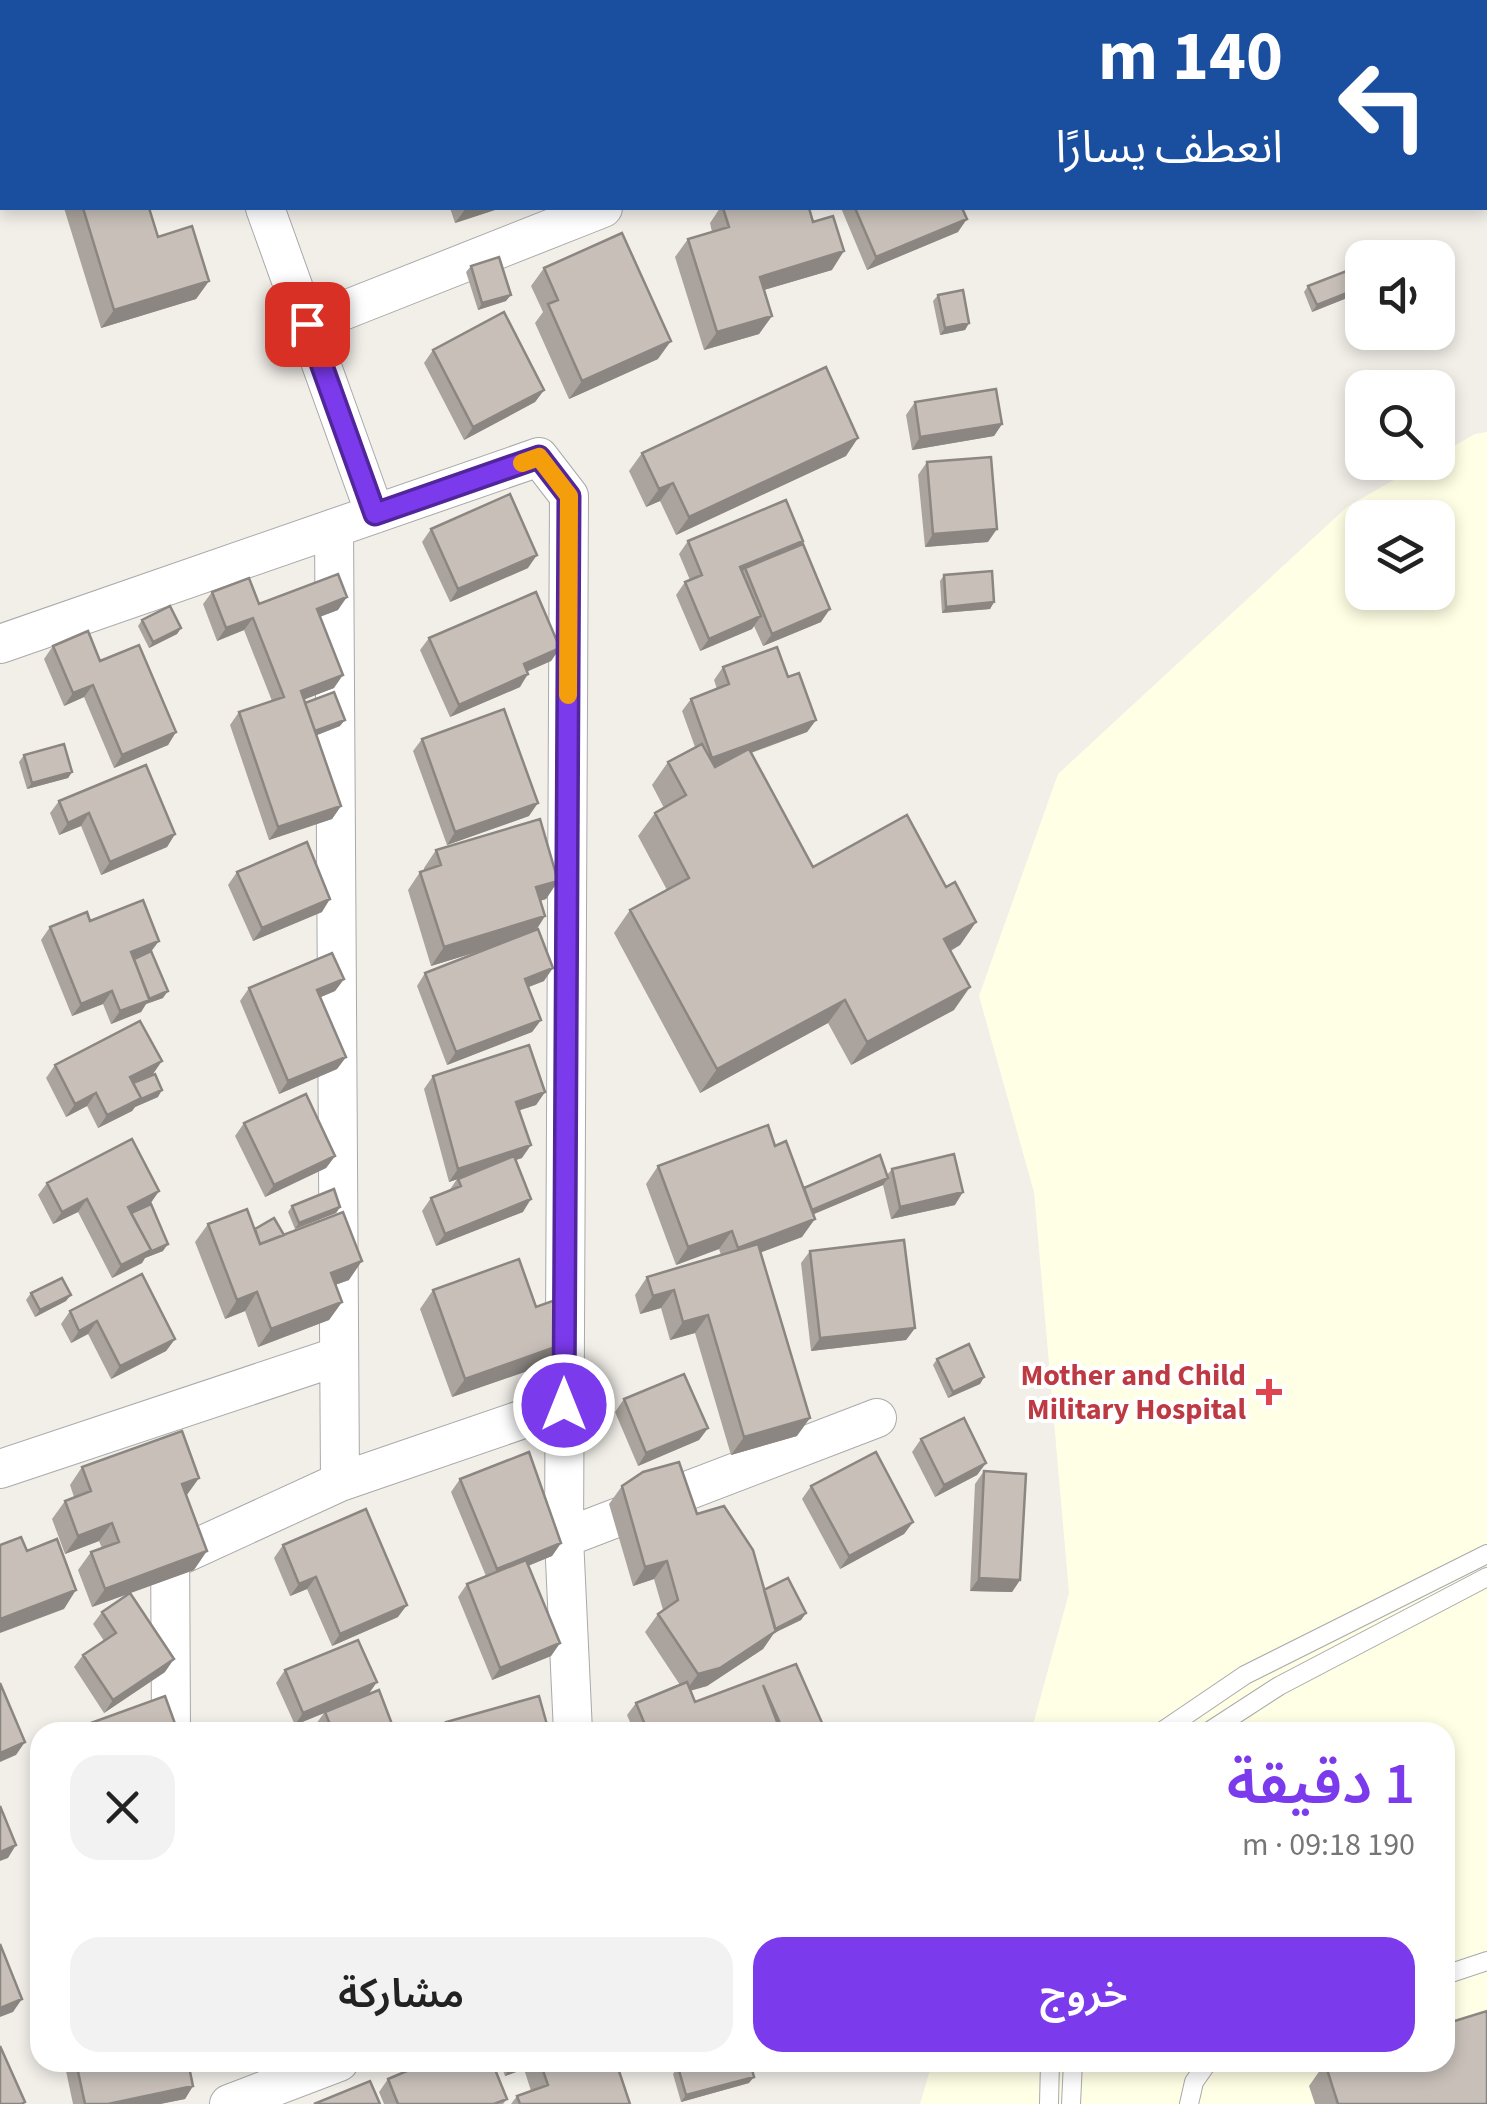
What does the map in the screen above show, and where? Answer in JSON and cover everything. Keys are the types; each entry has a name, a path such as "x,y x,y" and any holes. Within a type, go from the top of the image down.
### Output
{"street":[{"path":"266,210 375,514"},
{"path":"307,324 599,210"},
{"path":"0,644 539,457 569,496 564,1538 573,1722"},
{"path":"334,528 340,1482"},
{"path":"0,1469 169,1431 340,1356"},
{"path":"170,1560 340,1482 564,1405"},
{"path":"564,1538 877,1418"},
{"path":"170,1504 171,1722"},
{"path":"229,2104 313,2072"}],"lane":[{"path":"1176,1722 1245,1675 1487,1554"},
{"path":"1223,1722 1279,1686 1487,1577"},
{"path":"1455,1972 1487,1961"},
{"path":"1050,2072 1050,2104"},
{"path":"1071,2104 1073,2072"},
{"path":"1189,2104 1194,2082 1201,2072"}],"shaded area":[{"name":"Mother and Child Military Hospital","path":"1487,432 1487,2104 920,2104 929,2072 1455,2072 1455,1722 1034,1722 1069,1593 1034,1192 979,996 1058,774 1345,509 1345,610 1455,610 1455,500 1359,500 1394,480 1455,480 1455,445"}],"building":[{"path":"84,210 150,210 158,237 192,226 209,281 114,310"},
{"path":"724,210 810,210 813,222 833,216 844,251 760,277 772,316 717,332 688,239 729,227"},
{"path":"856,210 963,210 967,219 876,257"},
{"path":"622,233 671,341 582,381 548,304 558,300 544,268"},
{"path":"499,257 511,295 482,303 471,266"},
{"path":"1345,272 1345,294 1317,305 1308,286"},
{"path":"963,290 969,323 945,328 938,295"},
{"path":"504,312 544,390 473,427 433,350"},
{"path":"826,367 858,438 689,517 673,483 659,489 642,453"},
{"path":"996,389 1002,424 920,437 915,402"},
{"path":"991,457 997,529 933,534 927,462"},
{"path":"510,494 537,555 458,589 431,529"},
{"path":"786,500 803,541 740,567 761,616 709,639 685,582 702,575 688,541"},
{"path":"803,544 830,609 772,634 745,568"},
{"path":"992,571 994,602 946,607 944,575"},
{"path":"338,574 347,597 317,609 343,675 301,691 341,806 278,827 239,712 284,697 253,618 226,628 212,592 249,578 259,604"},
{"path":"536,592 560,648 524,664 528,674 459,705 429,638"},
{"path":"170,606 181,628 153,642 142,620"},
{"path":"88,631 100,661 139,645 176,732 122,755 93,685 73,693 53,646"},
{"path":"777,647 788,677 799,673 816,720 712,758 691,699 729,684 723,667"},
{"path":"334,692 345,720 315,731 305,703"},
{"path":"504,709 538,803 455,832 422,739"},
{"path":"64,744 72,772 32,783 24,755"},
{"path":"702,744 715,767 749,749 813,867 907,815 946,887 955,882 976,922 944,939 970,987 867,1042 845,1000 717,1069 630,910 689,878 655,813 686,795 668,762"},
{"path":"146,765 175,834 110,862 89,813 68,823 59,801"},
{"path":"540,819 558,881 536,887 545,916 444,947 420,872 441,865 436,850"},
{"path":"307,842 330,899 262,928 237,872"},
{"path":"143,900 159,941 131,952 150,1000 120,1011 112,991 81,1004 50,927 87,912 90,921"},
{"path":"538,929 553,968 525,979 541,1020 456,1052 425,973"},
{"path":"151,951 168,991 149,999 134,959"},
{"path":"332,953 344,979 317,990 346,1057 288,1081 249,988"},
{"path":"140,1021 162,1061 130,1077 141,1098 107,1115 96,1093 75,1104 55,1065"},
{"path":"529,1045 545,1092 516,1102 531,1145 458,1169 433,1076"},
{"path":"155,1074 162,1090 139,1100 133,1083"},
{"path":"306,1094 335,1156 274,1185 244,1123"},
{"path":"768,1125 775,1146 786,1141 815,1219 738,1248 732,1231 688,1247 658,1166"},
{"path":"132,1139 159,1191 128,1207 151,1250 121,1265 87,1199 62,1212 47,1183"},
{"path":"954,1154 963,1192 900,1207 892,1169"},
{"path":"880,1155 888,1178 812,1210 804,1188"},
{"path":"514,1156 531,1199 445,1234 431,1198 461,1186 458,1179"},
{"path":"334,1189 340,1207 299,1223 292,1206"},
{"path":"151,1204 168,1244 150,1252 131,1213"},
{"path":"247,1209 260,1244 343,1212 362,1261 331,1273 342,1302 271,1329 257,1292 237,1300 208,1224"},
{"path":"274,1218 284,1235 260,1244 255,1229"},
{"path":"904,1240 915,1328 820,1338 810,1251"},
{"path":"758,1244 810,1418 744,1437 708,1315 683,1322 674,1290 653,1296 647,1277"},
{"path":"519,1259 536,1307 558,1299 572,1341 465,1379 433,1290"},
{"path":"142,1274 175,1339 120,1366 97,1321 79,1331 70,1311"},
{"path":"62,1278 71,1295 40,1310 31,1293"},
{"path":"969,1344 984,1377 953,1392 937,1359"},
{"path":"684,1374 708,1428 646,1453 624,1399"},
{"path":"964,1418 986,1463 944,1485 921,1439"},
{"path":"182,1431 199,1478 182,1484 207,1551 105,1589 91,1552 119,1542 112,1523 78,1536 65,1501 91,1491 82,1467"},
{"path":"529,1452 561,1543 497,1569 460,1479"},
{"path":"876,1452 913,1522 849,1556 811,1486"},
{"path":"679,1462 697,1514 724,1506 753,1550 776,1631 720,1668 698,1674 658,1614 678,1600 667,1561 645,1567 622,1486 643,1472"},
{"path":"984,1471 1026,1474 1020,1580 979,1578"},
{"path":"366,1509 407,1605 340,1634 316,1577 299,1584 283,1545"},
{"path":"21,1537 27,1551 57,1539 76,1590 0,1619 0,1545"},
{"path":"526,1560 560,1643 500,1668 467,1584"},
{"path":"788,1578 806,1613 775,1629 764,1590"},
{"path":"130,1593 174,1659 113,1700 83,1655 116,1633 102,1612"},
{"path":"358,1640 377,1682 303,1713 285,1670"},
{"path":"796,1664 822,1722 780,1722 763,1685 777,1722 644,1722 636,1703 687,1682 695,1702"},
{"path":"0,1683 25,1742 0,1753"},
{"path":"379,1690 391,1722 329,1722 325,1712"},
{"path":"165,1696 174,1722 94,1722"},
{"path":"539,1696 546,1722 446,1722"},
{"path":"0,1806 16,1845 0,1852"},
{"path":"0,1944 22,1999 0,2008"},
{"path":"1487,2011 1487,2104 1338,2104 1328,2072 1455,2072 1455,2021"},
{"path":"0,2046 25,2102 21,2104 0,2104"},
{"path":"78,2072 190,2072 193,2086 108,2104 85,2104"},
{"path":"404,2072 496,2072 507,2099 494,2104 398,2104 388,2079"},
{"path":"543,2072 619,2072 630,2104 520,2104 517,2096 548,2085"},
{"path":"679,2072 753,2072 754,2077 686,2095"},
{"path":"370,2081 380,2104 314,2104"}],"slow traffic":[{"path":"522,463 539,457 569,496 568,695"}],"place":[{"name":"Mother and Child Military Hospital","path":"1269,1392"}],"route":[{"path":"307,324 375,514 539,457 569,496 564,1405"}]}
